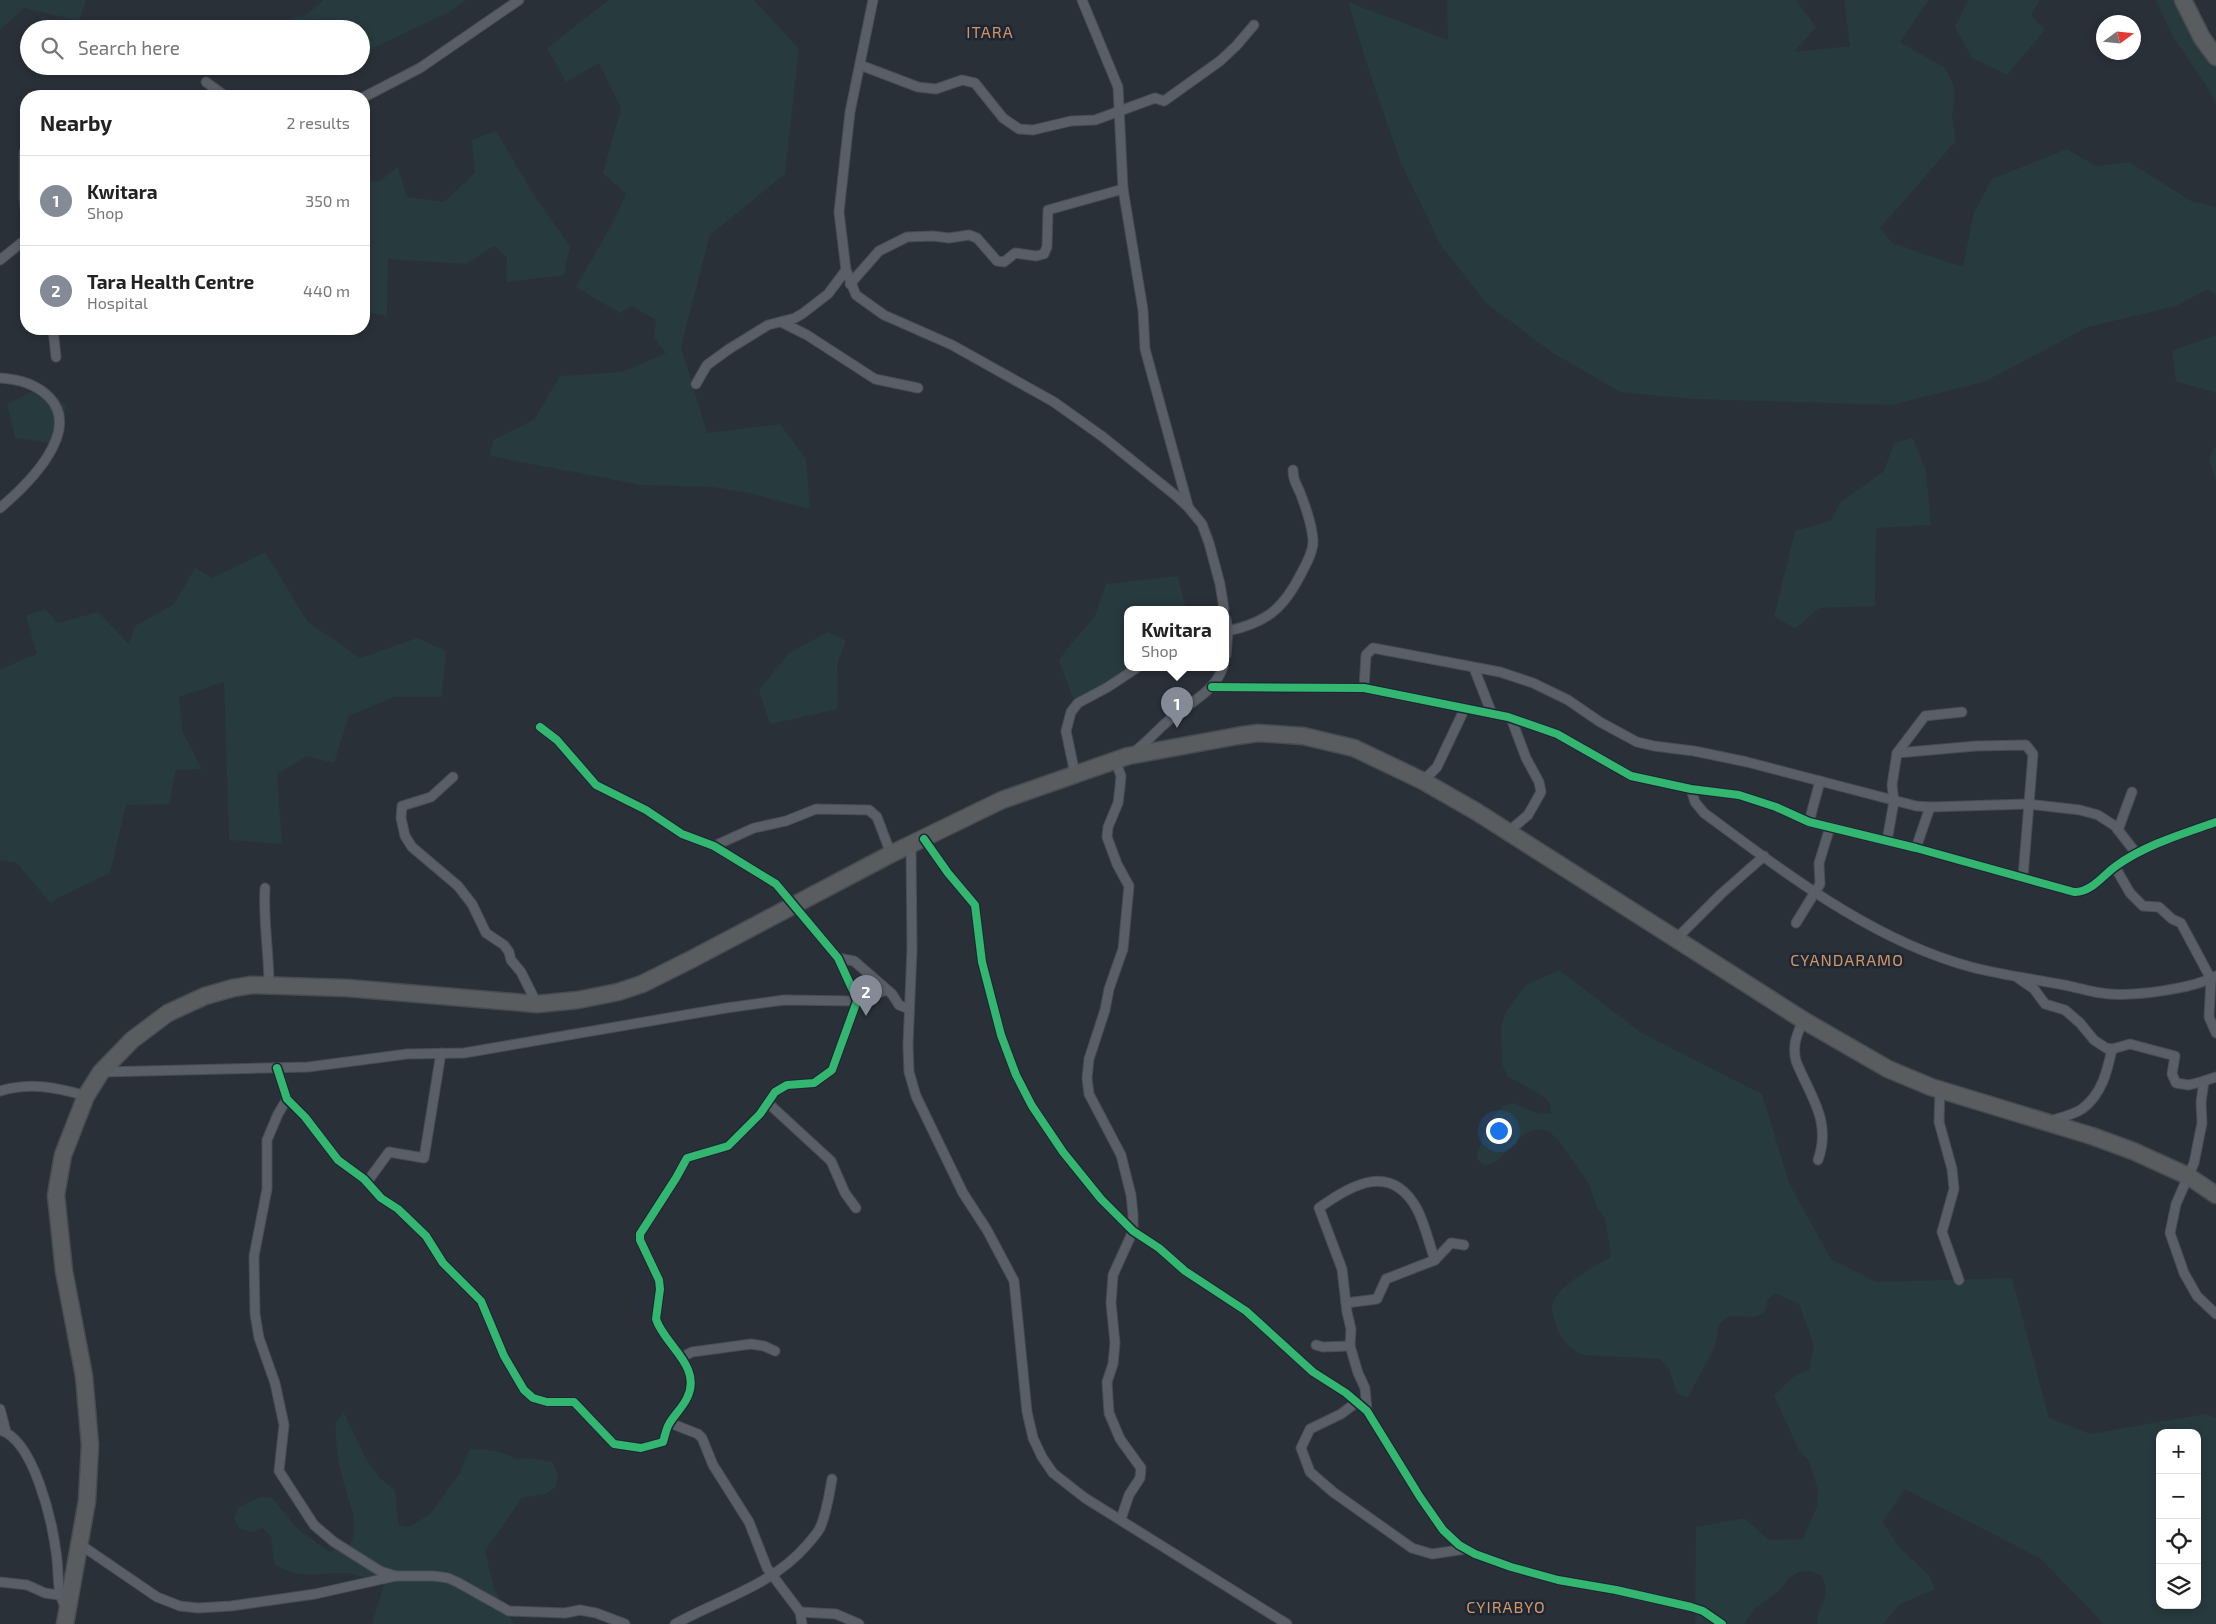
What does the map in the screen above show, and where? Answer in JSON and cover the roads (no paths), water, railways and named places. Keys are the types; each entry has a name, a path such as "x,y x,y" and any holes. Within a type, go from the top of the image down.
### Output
{"highway":[{"path":"2183,0 2202,38 2216,57"},
{"path":"63,1609 87,1501 90,1445 84,1376 64,1271 56,1195 63,1154 86,1096 101,1072 132,1040 168,1013 219,991 233,988 270,985 347,988 537,1004 578,1000 618,992 642,984 891,854 1002,800 1121,758 1251,734 1303,736 1354,748 1423,780 1508,832 1675,940 1748,983 1803,1020 1888,1069 1940,1089 2092,1136 2188,1176 2216,1195"}],"street":[{"path":"370,94 420,68 518,0"},
{"path":"873,0 850,112 838,212 846,270 856,295 884,315 952,346 1054,402 1103,437 1188,506 1202,524 1209,543 1220,584 1224,606"},
{"path":"1082,0 1118,88 1123,189 1143,310 1146,349 1188,506"},
{"path":"860,66 918,87 936,88 962,80 975,83 1003,118 1019,129 1033,130 1071,121 1095,120 1155,98 1164,101 1220,61 1254,25"},
{"path":"206,82 216,90"},
{"path":"850,284 880,251 907,237 950,238 969,235 977,238 997,261 1004,262 1015,253 1036,256 1044,254 1047,247 1048,210 1123,189"},
{"path":"0,260 20,244"},
{"path":"696,384 708,365 768,325 802,314 828,294 846,270"},
{"path":"781,322 807,335 875,379 918,388"},
{"path":"54,335 56,357"},
{"path":"0,378 24,382 45,393 55,403 59,412 60,425 56,441 44,462 20,491 0,508"},
{"path":"1229,632 1258,622 1268,617 1281,606 1292,592 1308,559 1313,541 1301,494 1294,481 1293,470"},
{"path":"1364,688 1366,655 1373,648 1500,672 1533,682 1568,700 1600,722 1637,742 1694,751 1856,789 1894,801 1930,807 2027,804 2080,810 2098,815 2118,830 2136,852"},
{"path":"1474,668 1492,714"},
{"path":"1075,774 1066,731 1071,712 1078,703 1108,687 1132,671"},
{"path":"1121,1519 1129,1495 1140,1478 1141,1468 1120,1439 1109,1413 1107,1382 1113,1364 1115,1343 1111,1290 1117,1264 1133,1231 1131,1195 1121,1156 1089,1094 1086,1078 1109,989 1122,949 1130,886 1117,864 1107,837 1108,827 1118,803 1121,758 1148,742 1178,713 1212,687 1222,671"},
{"path":"1212,687 1364,688 1512,718 1563,737 1631,776 1691,789 1740,795 1776,807 1809,822 1916,848 2078,892 2091,887 2115,866 2136,852 2216,822"},
{"path":"1423,780 1437,767 1465,708"},
{"path":"1887,841 1894,801 1891,796 1897,753 1925,716 1962,712"},
{"path":"1508,832 1528,815 1541,792 1539,782 1526,758 1512,718"},
{"path":"277,1068 288,1099 305,1117 338,1160 367,1182 382,1198 426,1236 443,1264 481,1301 516,1378 524,1390 533,1398 548,1402 574,1402 614,1444 642,1448 663,1442 670,1423 687,1399 691,1387 688,1370 682,1357 656,1319 660,1288 659,1280 640,1240 640,1234 687,1158 728,1146 760,1114 775,1092 787,1085 814,1083 832,1070 857,1001 838,958 776,884 714,846 682,834 646,810 596,784 557,740 540,727"},
{"path":"1897,753 1976,746 2026,745 2033,754 2027,804 2023,877"},
{"path":"453,777 431,797 402,806 401,818 405,836 412,847 458,886 472,904 486,933 504,945 509,952 511,960 521,972 537,1004"},
{"path":"1809,822 1820,781"},
{"path":"1691,789 1695,802 1704,813 1814,892 1877,930 1939,956 1971,967 2106,994 2175,988 2213,977"},
{"path":"2118,830 2132,792"},
{"path":"1916,848 1930,807"},
{"path":"714,846 754,828 786,821 816,809 870,810 878,816 891,854"},
{"path":"1796,923 1820,884 1820,862 1830,827"},
{"path":"918,842 975,905 982,962 998,1027 1016,1075 1032,1106 1063,1152 1101,1199 1133,1231 1159,1248 1185,1271 1246,1311 1313,1372 1367,1411 1420,1497 1443,1530 1466,1549 1511,1568 1558,1580 1616,1590 1691,1607 1703,1611 1722,1624"},
{"path":"918,842 909,1009 909,1072 916,1096 963,1193 987,1230 1014,1281 1027,1412 1033,1438 1042,1456 1062,1481 1085,1498 1287,1624"},
{"path":"1675,940 1721,894 1764,856"},
{"path":"2115,866 2130,893 2143,906 2159,907 2181,923 2213,977 2210,1017 2216,1032"},
{"path":"265,888 263,917 269,960 270,985"},
{"path":"838,958 854,961 886,990 899,1005 909,1009"},
{"path":"2014,975 2034,989 2046,1004 2065,1010 2080,1023 2094,1040 2106,1048 2112,1049 2130,1044 2174,1056 2172,1074 2176,1083 2189,1085 2216,1077"},
{"path":"101,1072 308,1067 407,1054 464,1053 502,1048 651,1020 774,1002 857,1001 886,990"},
{"path":"1803,1020 1794,1043 1794,1051 1796,1061 1823,1126 1824,1145 1818,1160"},
{"path":"2046,1122 2081,1110 2093,1098 2105,1079 2112,1049"},
{"path":"367,1182 389,1152 424,1158 441,1053"},
{"path":"2204,1081 2201,1102 2202,1123 2194,1163 2176,1204 2170,1233 2184,1273 2197,1296 2216,1314"},
{"path":"0,1091 29,1085 57,1087 86,1096"},
{"path":"1940,1089 1939,1122 1952,1169 1954,1189 1942,1232 1960,1280"},
{"path":"288,1099 278,1114 267,1140 268,1189 254,1256 255,1314 259,1338 275,1383 284,1425 279,1471 314,1525 334,1542 380,1571 396,1576"},
{"path":"768,1103 831,1161 845,1193 856,1208"},
{"path":"1367,1411 1365,1388 1358,1373 1350,1346 1351,1329 1342,1269 1320,1208 1355,1186 1376,1180 1389,1182 1406,1194 1417,1209 1435,1260"},
{"path":"1346,1303 1376,1299 1386,1279 1435,1260 1451,1243 1464,1246"},
{"path":"682,1357 692,1352 752,1344 764,1346 775,1352"},
{"path":"1316,1345 1323,1348 1350,1346"},
{"path":"1357,1402 1340,1414 1310,1429 1302,1448 1310,1472 1333,1492 1412,1548 1432,1554 1466,1549"},
{"path":"0,1409 3,1431 25,1452 33,1466 47,1511 56,1553 63,1609"},
{"path":"670,1423 698,1434 705,1444 713,1465 749,1522 772,1575 800,1612 802,1624"},
{"path":"675,1624 700,1610 739,1594 772,1575 798,1554 820,1530 832,1479"},
{"path":"78,1543 157,1597 180,1606 198,1608 231,1606 322,1593 396,1576 448,1578 478,1592 492,1603 509,1611 565,1613 580,1610 596,1613 626,1624"},
{"path":"0,1582 27,1585 45,1593 63,1609"},
{"path":"800,1612 836,1614 859,1624"}],"place":[{"name":"Kwitara","path":"1177,728"},
{"name":"Tara Health Centre","path":"866,1016"}],"district":[{"name":"ITARA","path":"990,32"},
{"name":"CYANDARAMO","path":"1847,960"},
{"name":"CYIRABYO","path":"1506,1607"}]}
